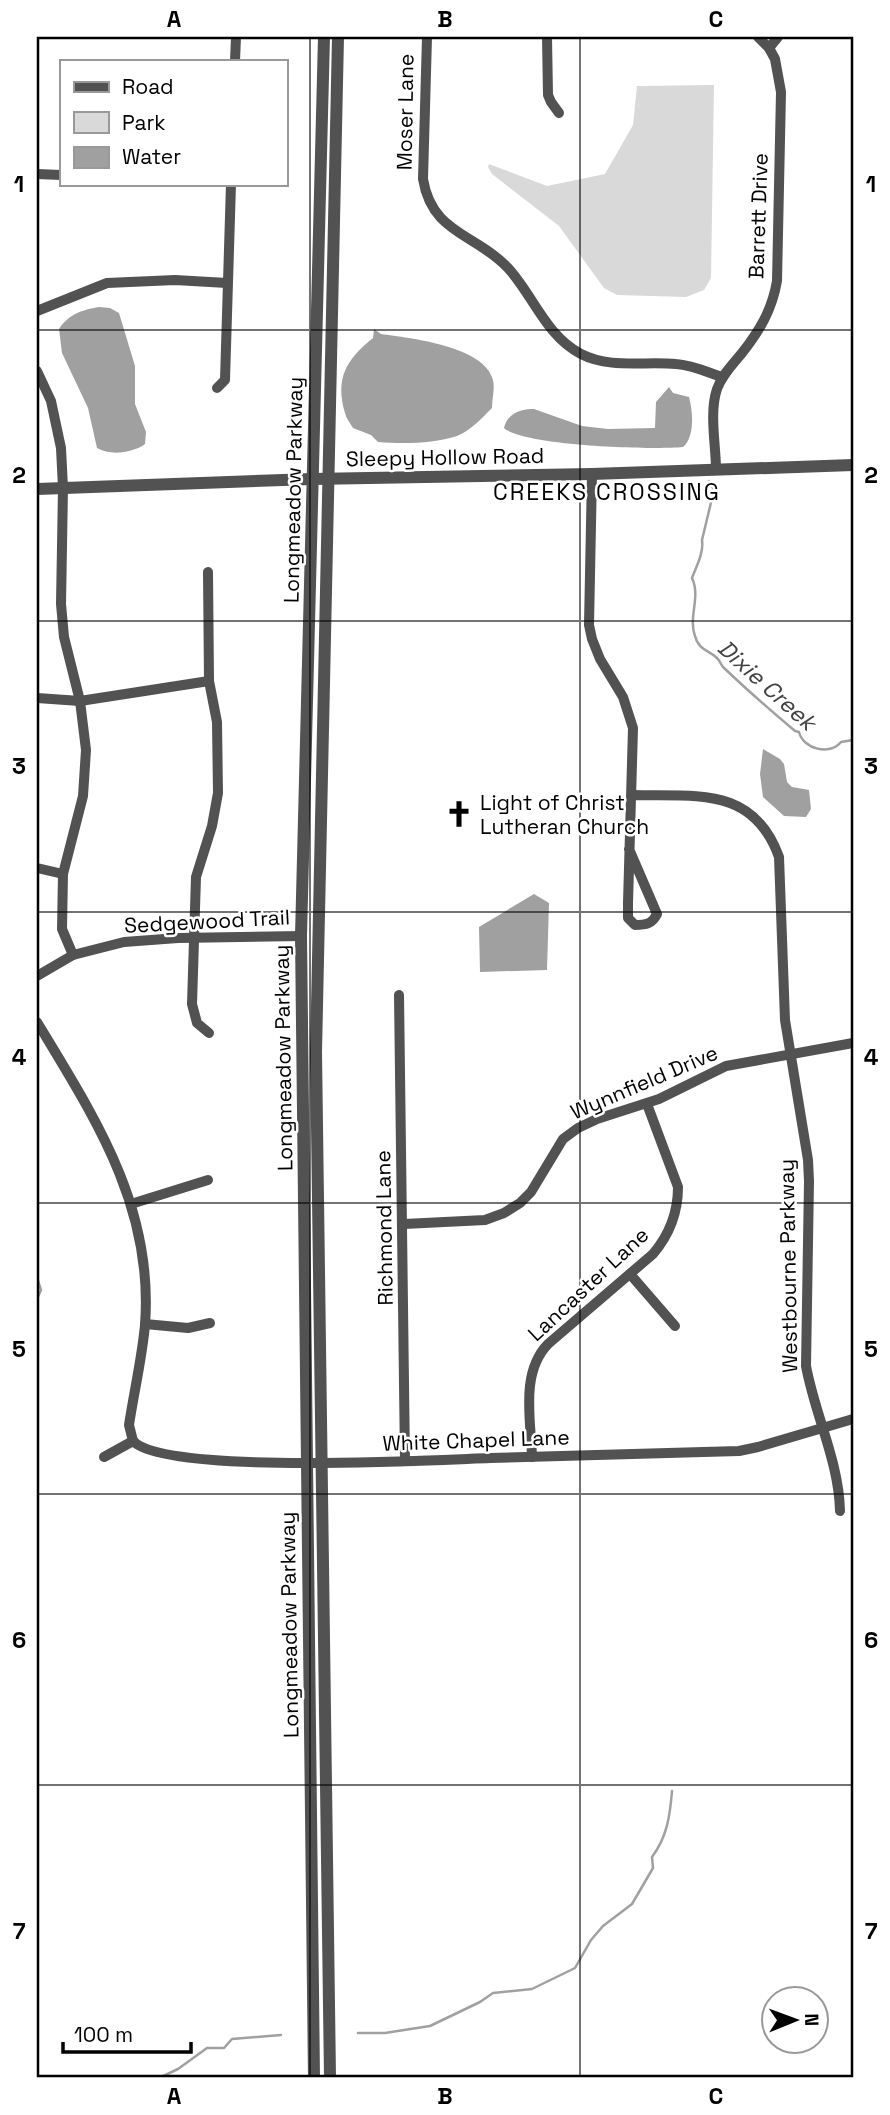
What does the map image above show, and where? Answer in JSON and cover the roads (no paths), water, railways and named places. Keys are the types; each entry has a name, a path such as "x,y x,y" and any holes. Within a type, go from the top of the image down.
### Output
{"street":[{"path":"235,60 236,37"},
{"name":"Longmeadow Parkway","path":"314,2078 301,936 324,37"},
{"name":"Longmeadow Parkway","path":"330,2078 316,1052 338,37"},
{"name":"Moser Lane","path":"427,37 423,179 425,195 433,212 495,256 517,278 553,330 580,354 612,363 677,364 722,377"},
{"path":"547,37 548,95 559,113"},
{"name":"Barrett Drive","path":"716,470 717,390 722,377 754,338 767,317 777,281 781,92 775,59 758,37"},
{"path":"769,48 778,37"},
{"path":"37,174 60,175"},
{"path":"217,388 225,380 231,186"},
{"path":"37,311 107,283 175,280 227,283"},
{"path":"37,371 39,383 51,401 61,448 61,604 64,637 80,701 86,765 83,796 63,874 62,929 73,955"},
{"name":"Sleepy Hollow Road","path":"37,489 853,465"},
{"path":"592,474 589,625 600,659 623,697 633,728 629,849 628,918 635,925 646,925 654,921 657,914 629,849"},
{"path":"208,572 209,681 217,722 218,793 212,826 196,877 192,1003 197,1023 209,1033"},
{"path":"37,698 80,701 209,681"},
{"name":"Westbourne Parkway","path":"632,795 708,797 734,803 753,816 768,832 779,858 785,1020 808,1160 806,1366 821,1429 838,1479 841,1511"},
{"path":"37,868 63,874"},
{"name":"Sedgewood Trail","path":"37,976 73,955 124,942 301,936"},
{"name":"Richmond Lane","path":"399,995 405,1461"},
{"path":"37,1022 96,1120 113,1155 131,1205 142,1259 145,1324 129,1425 133,1441 104,1457"},
{"name":"Wynnfield Drive","path":"404,1224 485,1220 504,1213 531,1192 563,1139 578,1128 597,1119 647,1104 726,1066 853,1043"},
{"name":"Lancaster Lane","path":"533,1457 530,1386 534,1361 548,1344 666,1240 673,1222 678,1187 647,1104"},
{"path":"131,1205 208,1180"},
{"path":"630,1274 675,1326"},
{"path":"145,1324 188,1328 210,1323"},
{"name":"White Chapel Lane","path":"133,1441 148,1450 210,1459 321,1464 739,1451 853,1419"}],"water":[{"path":"99,307 110,308 119,313 135,366 135,404 146,432 145,444 128,451 115,453 97,448 88,408 62,353 59,329 63,324 76,314"},
{"path":"374,329 381,334 445,346 476,359 487,368 493,380 492,408 462,434 438,441 378,442 371,435 353,428 342,401 342,380 350,362 373,338"},
{"path":"669,387 673,393 689,397 691,430 683,447 645,448 562,443 516,434 504,428 511,416 520,411 534,409 582,426 608,429 655,428 656,402"},
{"path":"763,749 784,764 787,782 792,787 809,790 811,809 806,817 784,816 763,797 760,774"},
{"path":"534,894 549,903 547,970 480,972 479,927"}],"waterway":[{"name":"Dixie Creek","path":"709,481 714,490 701,555 692,578 695,592 693,629 697,641 758,699 799,732 806,743 817,749 830,749 841,742 853,740"},
{"path":"37,1278 41,1290 37,1299"},
{"path":"358,2033 385,2033 430,2026 493,1993 532,1989 575,1968 591,1940 603,1926 632,1904 653,1868 652,1857 667,1826 672,1791"},
{"path":"159,2078 178,2069 207,2048 224,2048 232,2039 281,2035"}],"place":[{"name":"Light of Christ Lutheran Church","path":"459,814"}],"district":[{"name":"CREEKS CROSSING","path":"607,492"}]}
